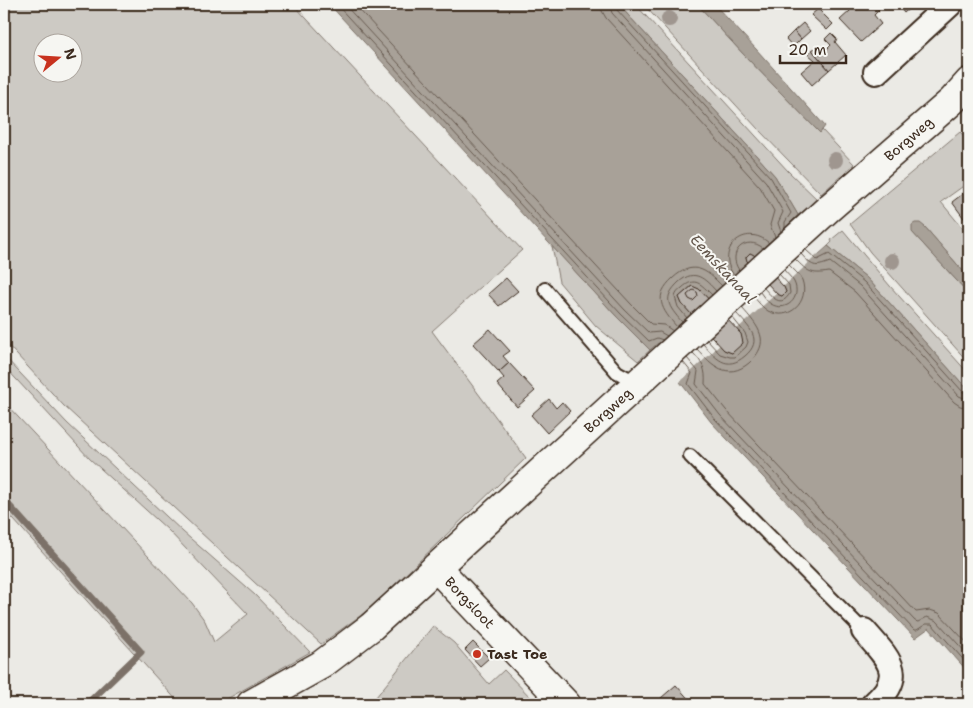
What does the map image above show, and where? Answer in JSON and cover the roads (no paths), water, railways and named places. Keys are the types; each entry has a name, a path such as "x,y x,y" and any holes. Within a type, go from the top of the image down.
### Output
{"main road":[{"name":"Borgweg","path":"251,704 332,658 389,611 815,221 964,92"},
{"name":"Borgsloot","path":"436,567 566,704"}],"street":[{"path":"876,72 950,4"},
{"path":"864,630 890,661 893,680 885,694 874,704"}],"lane":[{"path":"545,290 617,372 644,377"},
{"path":"690,456 864,630"}],"water":[{"name":"Eemskanaal","path":"329,4 618,4 775,176 798,215 789,224 818,255 828,246 867,278 969,391 969,673 929,628 915,638 711,422 680,382 687,375 658,343 650,350 617,317","holes":["750,253 784,287 786,292 782,296 777,294 747,261 746,257","691,286 699,289 741,334 732,353 724,350 682,304 679,297"]},
{"path":"697,4 714,4 825,126 820,133 745,56"},
{"path":"920,223 925,227 969,278 969,294 912,232 912,225"}],"waterway":[{"path":"4,500 141,652 87,704"}],"place":[{"name":"Tast Toe","path":"477,654"}]}
